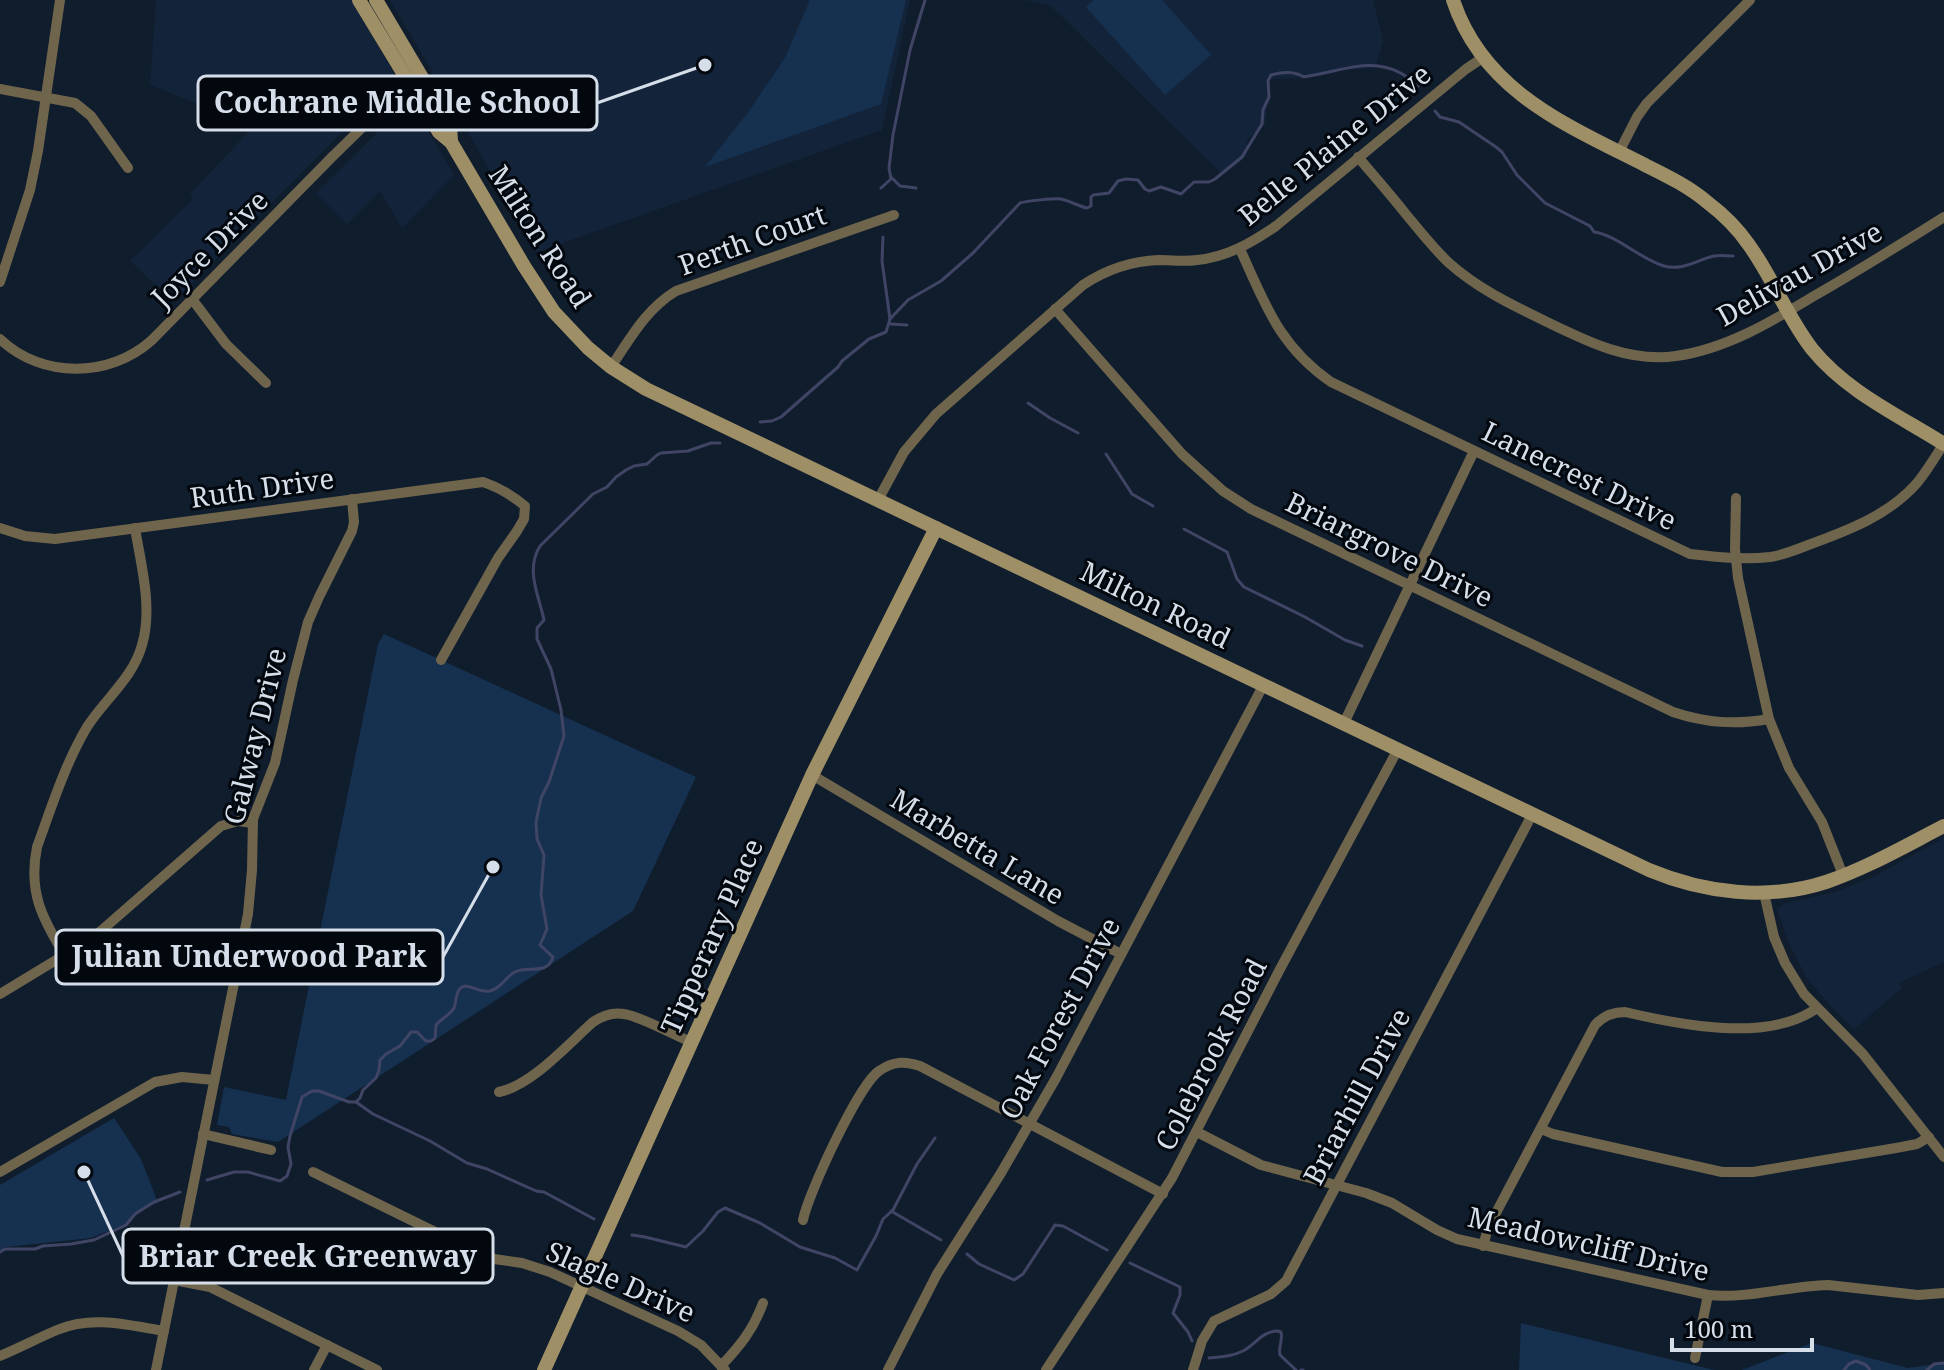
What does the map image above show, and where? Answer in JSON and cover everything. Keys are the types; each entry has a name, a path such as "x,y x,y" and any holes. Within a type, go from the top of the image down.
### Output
{"street":[{"path":"0,282 30,190 60,0"},
{"name":"Milton Road","path":"359,0 450,125 451,142 543,297 571,331 611,367 646,389 1649,870 1682,883 1722,891 1764,893 1801,888 1843,875 1944,826"},
{"name":"Milton Road","path":"376,0 414,77"},
{"path":"1453,0 1464,27 1506,82 1534,106 1691,190 1723,216 1749,245 1811,347 1839,378 1944,444"},
{"path":"1619,152 1647,103 1750,0"},
{"name":"Belle Plaine Drive","path":"878,500 904,452 936,414 1095,277 1128,264 1159,260 1194,261 1240,249 1276,226 1484,57"},
{"name":"Joyce Drive","path":"0,339 19,354 40,364 66,369 107,366 132,356 143,349 414,77"},
{"path":"0,89 75,103 91,116 128,168"},
{"name":"Delivau Drive","path":"1358,157 1452,266 1499,298 1610,350 1646,357 1676,356 1735,339 1875,261 1944,217"},
{"name":"Perth Court","path":"611,367 649,313 676,291 894,215"},
{"name":"Lanecrest Drive","path":"1240,249 1284,338 1303,360 1331,382 1683,552 1721,558 1774,556 1863,523 1904,496 1944,444"},
{"path":"192,299 226,344 266,383"},
{"name":"Briargrove Drive","path":"1055,309 1182,454 1223,491 1251,509 1673,712 1704,721 1726,723 1769,719"},
{"path":"1344,723 1474,451"},
{"name":"Ruth Drive","path":"0,528 45,539 478,482 494,486 525,506 524,519 498,558 441,660"},
{"path":"1736,498 1735,557 1769,719 1789,768 1822,822 1843,875"},
{"name":"Galway Drive","path":"156,1370 250,898 253,823 275,763 308,622 352,531 352,499"},
{"path":"65,956 45,924 39,907 34,861 73,755 88,726 130,673 142,645 146,614 135,528"},
{"name":"Tipperary Place","path":"544,1370 812,775 936,528"},
{"name":"Oak Forest Drive","path":"888,1370 937,1274 1030,1124 1264,684"},
{"name":"Colebrook Road","path":"1046,1370 1163,1194 1398,749"},
{"name":"Marbetta Lane","path":"812,775 1058,921 1121,954"},
{"name":"Briarhill Drive","path":"1193,1370 1202,1341 1214,1321 1271,1294 1286,1281 1533,813"},
{"path":"0,994 94,937 221,826 230,821 253,823"},
{"path":"1764,893 1774,937 1804,994 1863,1054 1944,1157"},
{"path":"1483,1246 1488,1228 1595,1025 1601,1019 1625,1012 1692,1026 1745,1028 1799,1020 1817,1008"},
{"path":"499,1092 526,1081 600,1017 631,1015 691,1042"},
{"path":"803,1220 835,1142 875,1073 895,1063 908,1062 1163,1194"},
{"path":"0,1172 155,1082 182,1077 214,1080"},
{"path":"1541,1129 1736,1173 1896,1148 1917,1144 1929,1137"},
{"name":"Meadowcliff Drive","path":"1197,1132 1261,1165 1392,1203 1448,1236 1708,1295 1731,1296 1828,1285 1918,1295 1944,1293"},
{"path":"203,1134 271,1150"},
{"name":"Slagle Drive","path":"313,1172 474,1251 550,1272 678,1331 701,1345 723,1368"},
{"path":"174,1280 210,1287 377,1370"},
{"path":"1695,1358 1708,1295"},
{"path":"723,1368 744,1341 763,1303"},
{"path":"0,1356 77,1324 113,1322 164,1331"},
{"path":"314,1370 327,1345"}],"shaded area":[{"path":"156,0 352,0 395,75 394,80 173,302 130,261 193,199 190,194 254,126 150,85"},
{"path":"390,0 910,0 882,130 537,252 511,213 511,206"},
{"path":"810,0 906,0 881,104 705,167 785,58"},
{"path":"1025,0 1373,0 1383,41 1375,68 1326,71 1308,78 1269,79 1265,125 1247,140 1247,156 1223,175 1050,5"},
{"path":"1094,0 1162,0 1211,55 1165,95 1086,7"},
{"path":"412,104 454,175 402,228 380,191 347,224 316,193 405,105"},
{"path":"384,634 696,777 633,911 278,1142 232,1134 229,1127 217,1125 224,1087 286,1100 378,644"},
{"path":"1944,838 1944,962 1899,983 1902,988 1854,1029 1808,980 1789,944 1777,909 1783,904 1838,891 1873,877"},
{"path":"114,1118 141,1159 158,1203 141,1209 126,1224 91,1238 0,1250 0,1185"},
{"path":"1521,1323 1714,1370 1519,1370"},
{"path":"1812,1343 1908,1368 1944,1363 1944,1370 1742,1370"}],"waterway":[{"path":"881,188 891,179 889,168 893,135 910,50 925,0"},
{"path":"890,319 908,300 941,281 973,253 1020,203 1061,199 1087,208 1091,206 1093,195 1109,193 1118,181 1126,179 1138,180 1149,191 1161,187 1181,194 1194,182 1215,179 1242,157 1262,124 1271,75 1291,73 1304,77 1352,67 1379,66 1392,69 1418,86"},
{"path":"1435,111 1440,117 1459,122 1502,152 1517,175 1545,203 1655,263 1677,267 1714,256 1733,256"},
{"path":"892,178 900,186 916,188"},
{"path":"760,422 781,417 869,339 886,332 890,319 882,261 883,237"},
{"path":"891,324 907,325"},
{"path":"1028,403 1078,433"},
{"path":"356,1102 376,1078 380,1060 400,1046 411,1032 417,1032 426,1041 435,1038 436,1025 454,1008 462,987 490,991 515,972 542,968 553,957 540,945 547,929 541,895 544,855 537,839 536,822 541,798 564,736 551,669 537,639 537,628 544,620 533,574 540,546 593,494 607,487 626,470 647,464 661,453 688,451 720,443"},
{"path":"1106,454 1132,494 1153,506"},
{"path":"1184,529 1227,552 1237,579 1244,587 1362,646"},
{"path":"207,1180 234,1172 248,1172 280,1181 287,1176 291,1164 290,1136 302,1097 319,1091 356,1102 467,1163 544,1192 594,1219"},
{"path":"632,1235 686,1247 725,1208 760,1223 800,1247 835,1258 857,1270 883,1219 893,1210 917,1164 935,1138"},
{"path":"0,1252 94,1240 126,1225 135,1214 154,1202 180,1192"},
{"path":"891,1211 941,1240"},
{"path":"967,1254 979,1264 1014,1280 1023,1274 1055,1225 1063,1226 1107,1250"},
{"path":"1130,1263 1180,1287 1173,1313 1192,1341"},
{"path":"1209,1358 1239,1353 1263,1335 1278,1331 1281,1332 1280,1355 1296,1370"},
{"path":"1844,1370 1856,1361 1870,1370"},
{"path":"1927,1370 1934,1364 1944,1363"}],"place":[{"name":"Cochrane Middle School","path":"705,65"},
{"name":"Julian Underwood Park","path":"493,867"},
{"name":"Briar Creek Greenway","path":"84,1172"}]}
